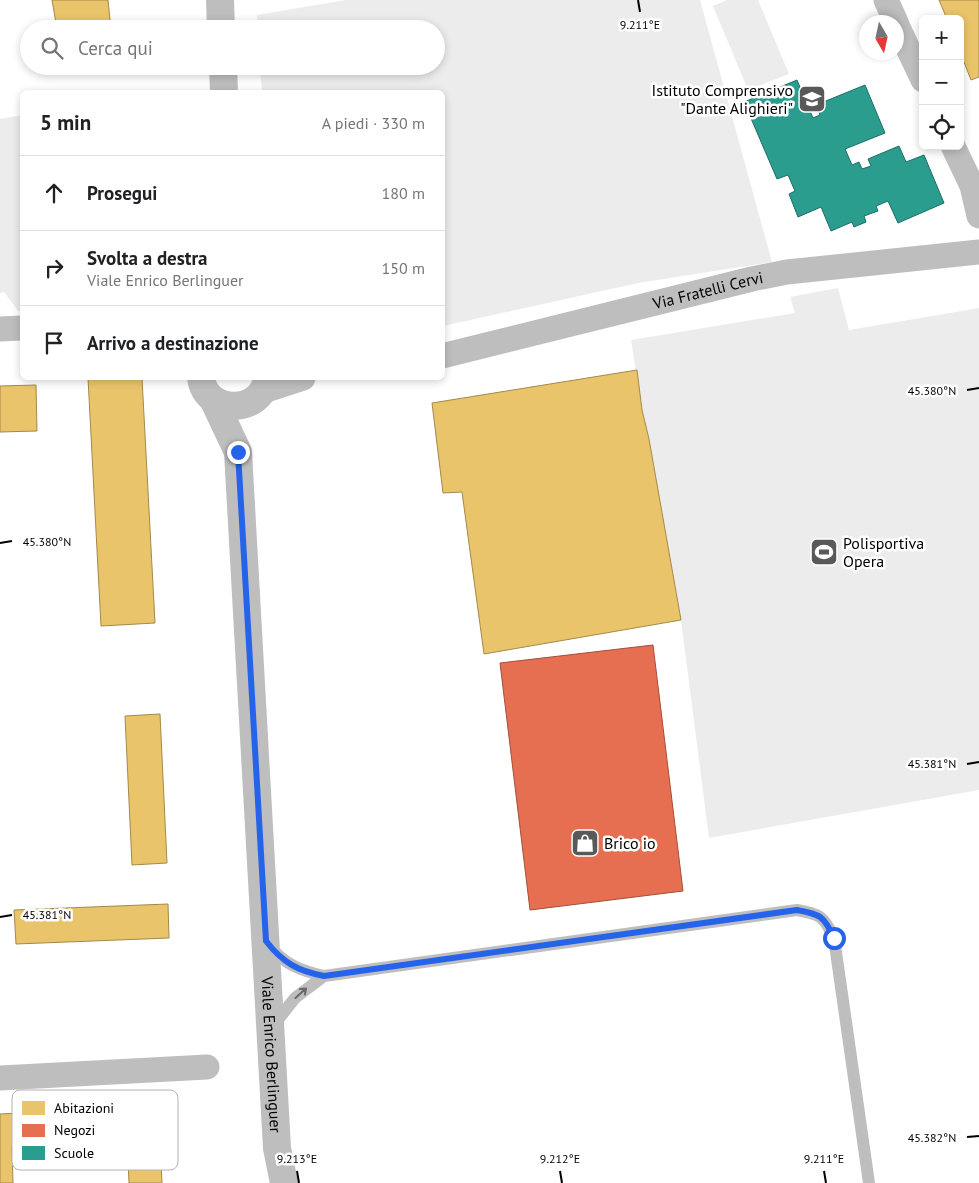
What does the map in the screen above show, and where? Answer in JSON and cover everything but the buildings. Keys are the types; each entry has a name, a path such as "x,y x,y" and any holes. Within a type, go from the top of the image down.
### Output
{"street":[{"path":"220,0 221,20"},
{"path":"886,0 893,15"},
{"path":"904,40 919,72"},
{"path":"223,75 224,90"},
{"path":"955,150 972,186 979,216"},
{"name":"Via Fratelli Cervi","path":"445,355 787,272 979,252"},
{"path":"0,329 20,328"},
{"name":"Viale Enrico Berlinguer","path":"201,380 206,393 214,401 238,452 277,1148 284,1183"},
{"path":"214,401 231,407 240,406 262,389 295,380"},
{"name":"Viale Enrico Berlinguer","path":"238,452 262,389"},
{"path":"0,1078 207,1067"},
{"name":"Viale Enrico Berlinguer","path":"272,1183 277,1148"}],"lane":[{"path":"266,941 288,964 309,973 324,976 797,910 815,913 823,917 834,938 869,1183"},
{"path":"271,1030 278,1018 292,1002 309,986 324,976"}],"shaded area":[{"path":"346,0 700,0 772,262 638,283 445,326 445,90 262,90 261,75 445,75 445,20 257,20 257,15"},
{"path":"727,0 758,0 789,74 748,90 713,6"},
{"path":"20,115 20,311 18,311 4,292 0,293 0,119"},
{"name":"Polisportiva Opera","path":"838,288 849,330 979,308 979,790 709,838 681,620 631,340 795,313 790,297"}],"place":[{"name":"Istituto Comprensivo \"Dante Alighieri\"","path":"812,99"},
{"name":"Polisportiva Opera","path":"824,552"},
{"name":"Brico io","path":"585,843"}],"route":[{"path":"238,452 266,941 288,964 309,973 324,976 797,910 815,913 823,917 834,938"}]}
